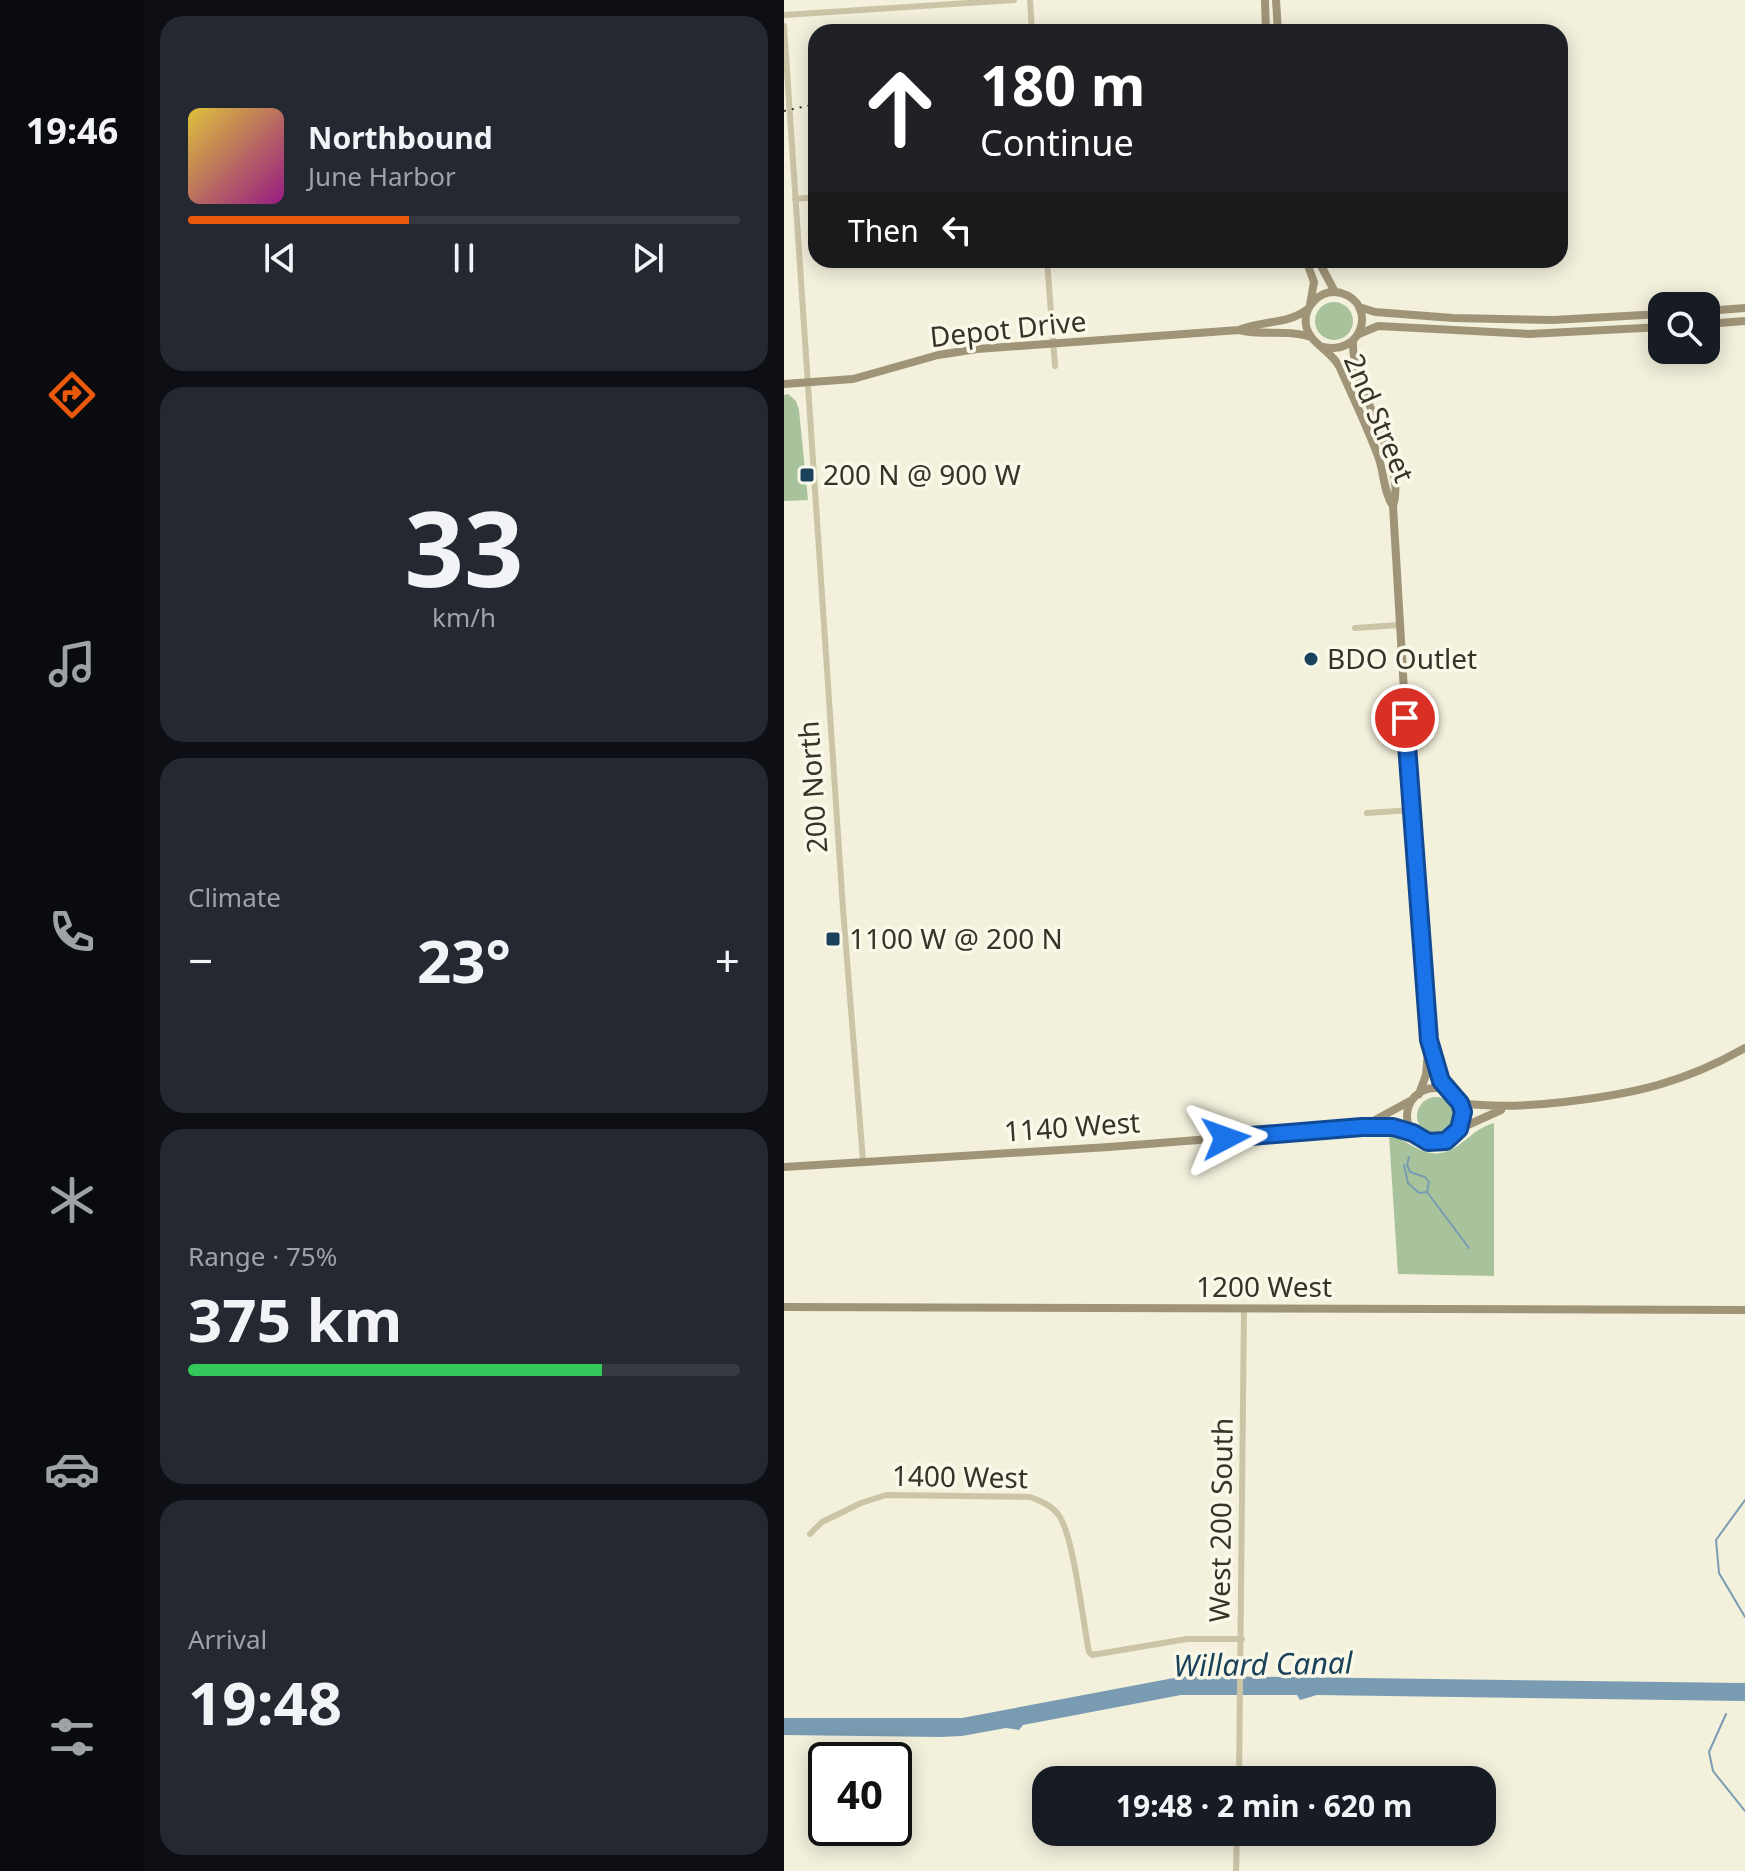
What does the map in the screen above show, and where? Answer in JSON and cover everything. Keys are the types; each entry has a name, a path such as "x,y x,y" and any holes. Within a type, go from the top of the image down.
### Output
{"street":[{"path":"784,15 1014,0"},
{"path":"1030,0 1032,24"},
{"path":"1265,0 1266,24"},
{"path":"1276,0 1278,24"},
{"name":"200 North","path":"784,26 843,909 863,1161"},
{"path":"795,199 808,198"},
{"path":"1048,268 1055,366"},
{"path":"1309,268 1314,282 1306,324 1311,337 1323,347 1342,348 1378,326 1529,334 1648,328"},
{"path":"1322,268 1335,292"},
{"path":"1309,307 1325,293 1335,292 1350,297 1359,307 1375,312 1499,320 1648,315"},
{"name":"Depot Drive","path":"1239,330 1255,323 1294,319 1309,307"},
{"path":"1356,338 1362,322 1359,307"},
{"path":"1720,310 1745,308"},
{"path":"1720,323 1745,321"},
{"name":"Depot Drive","path":"784,384 853,379 956,352 1239,330 1257,334 1299,333 1311,337"},
{"name":"2nd Street","path":"1356,338 1354,364 1386,449 1397,496 1393,506 1399,625 1429,1040 1426,1075 1419,1094"},
{"name":"2nd Street","path":"1323,347 1337,361 1379,460 1388,498 1393,506"},
{"path":"1355,628 1399,625"},
{"path":"1367,813 1412,810"},
{"name":"2nd Street","path":"1429,1040 1437,1070 1448,1091"},
{"path":"1460,1103 1506,1108 1613,1097 1648,1090 1713,1066 1745,1048"},
{"path":"1434,1088 1448,1091 1460,1103 1462,1121 1459,1129 1453,1136 1437,1143 1420,1139 1413,1133 1407,1118 1410,1101 1434,1088"},
{"name":"1140 West","path":"1362,1127 1410,1101"},
{"path":"1459,1129 1506,1108"},
{"name":"1140 West","path":"784,1167 1109,1147 1362,1127 1393,1127 1413,1133"},
{"name":"1200 West","path":"784,1307 1745,1310"},
{"name":"West 200 South","path":"1239,1766 1244,1309"},
{"name":"1400 West","path":"810,1534 822,1522 886,1495 1030,1497 1051,1507 1060,1518 1067,1537 1092,1655 1187,1639 1242,1639"},
{"path":"1236,1871 1237,1846"}],"green space":[{"path":"1334,302 1348,307 1353,321 1348,335 1334,340 1320,335 1315,321 1320,307"},
{"path":"788,394 796,401 799,410 808,500 784,501 784,395"},
{"path":"1436,1097 1450,1102 1455,1116 1450,1130 1436,1135 1422,1130 1417,1116 1422,1102"},
{"path":"1494,1123 1494,1276 1398,1274 1389,1136 1425,1152 1440,1153 1449,1151"}],"water":[{"path":"1179,1677 1745,1683 1745,1701 1317,1695 1300,1700 1297,1695 1181,1695 1023,1725 1019,1730 1006,1728 962,1736 784,1735 784,1718 962,1718"}],"waterway":[{"path":"1404,1165 1408,1183 1419,1193 1427,1192 1429,1182 1425,1177 1410,1172 1407,1165 1409,1157"},
{"path":"1427,1192 1469,1248"},
{"path":"1745,1500 1716,1540 1719,1573 1745,1617"},
{"path":"1726,1714 1709,1752 1713,1771 1745,1811"}],"railway":[{"path":"784,111 808,106"}],"place":[{"name":"200 N @ 900 W","path":"807,475"},
{"name":"BDO Outlet","path":"1311,659"},
{"name":"1100 W @ 200 N","path":"833,939"}],"route":[{"path":"1226,1138 1391,1127 1437,1143 1446,1141 1459,1129 1463,1112 1460,1103 1441,1081 1429,1040 1405,718"}],"water label":[{"name":"Willard Canal","path":"1263,1665"}]}
